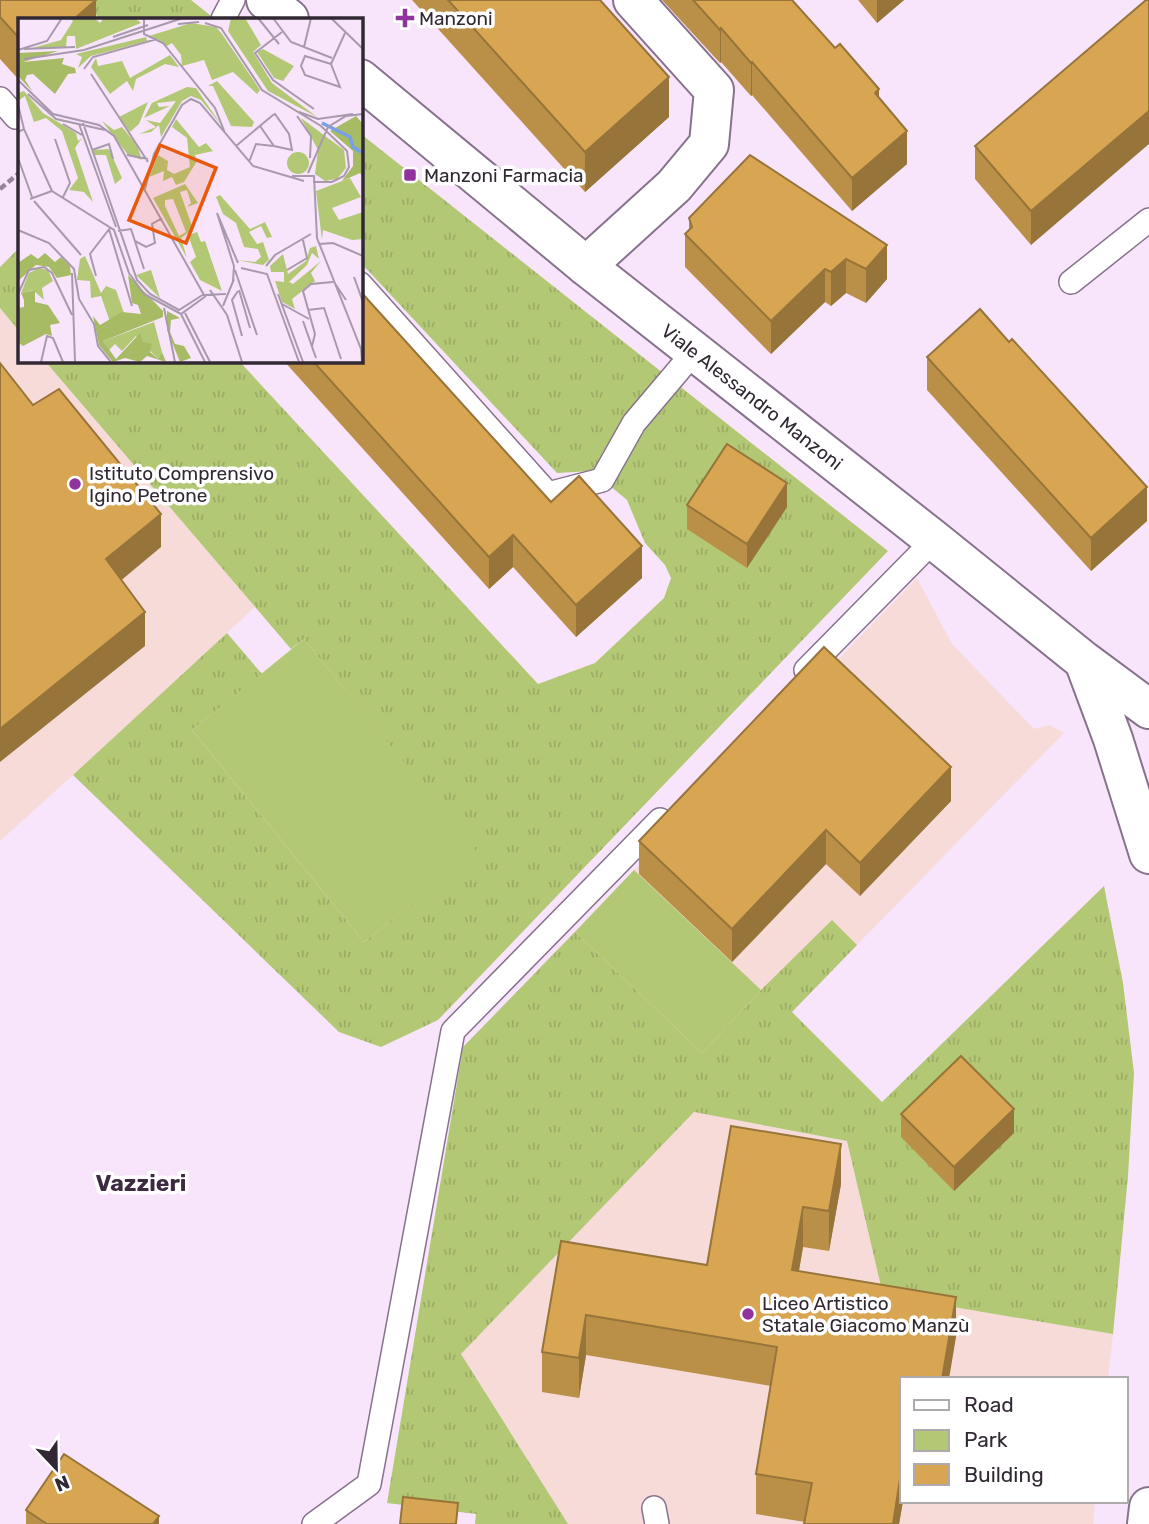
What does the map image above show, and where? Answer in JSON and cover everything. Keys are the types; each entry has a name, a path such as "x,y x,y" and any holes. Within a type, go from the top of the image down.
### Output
{"street":[{"path":"266,0 288,18"},
{"path":"586,266 674,186 709,144 714,90 633,0"},
{"name":"Viale Alessandro Manzoni","path":"362,81 586,266 1084,661 1149,709"},
{"path":"1084,661 1113,739 1149,854"},
{"path":"1147,1524 1149,1507"}],"lane":[{"path":"224,18 233,0"},
{"path":"0,99 16,117"},
{"path":"1071,282 1149,220"},
{"path":"362,286 548,495 602,480 634,423 694,352"},
{"path":"794,682 933,540"},
{"path":"314,1524 369,1484 453,1031 678,802"}],"path":[{"path":"0,189 18,174"}],"shaded area":[{"name":"Istituto Comprensivo Igino Petrone","path":"0,308 18,330 18,362 46,362 255,607 0,841"},
{"path":"917,578 952,644 1034,729 1050,725 1064,733 694,1112 540,967"},
{"name":"Liceo Artistico Statale Giacomo Manzù","path":"694,1112 847,1141 883,1295 1113,1334 1108,1377 900,1377 900,1503 1095,1503 1093,1524 568,1524 461,1354"}],"green space":[{"path":"82,0 191,0 214,18 99,18"},
{"path":"362,135 888,551 438,1020 381,1047 339,1032 73,775 227,633 262,674 192,730 364,942 476,852 304,639 291,649 46,362 240,362 538,684 595,663 664,598 671,578 665,565 645,543 627,500 592,471 557,473 362,264"},
{"path":"18,249 18,330 0,308 0,267"},
{"path":"304,639 477,852 364,942 192,730"},
{"path":"634,870 761,990 702,1053 575,932"},
{"path":"1104,886 1123,983 1134,1073 1128,1176 1113,1334 883,1295 847,1141 694,1112 461,1354 568,1524 475,1524 476,1514 387,1503 463,1047 575,932 702,1053 832,920 857,945 792,1012 882,1102"}],"building":[{"path":"0,0 96,0 75,18 18,18 18,37 0,17"},
{"path":"448,0 600,0 669,77 585,152"},
{"path":"693,0 792,0 835,48 840,44 879,89 875,93 907,131 852,178 752,62"},
{"path":"1149,0 1149,111 1031,211 975,146"},
{"path":"750,155 887,245 866,269 846,259 831,272 825,269 771,321 685,234 692,227 689,218"},
{"path":"362,293 551,502 579,476 642,546 576,605 513,535 489,557 314,362 362,362"},
{"path":"980,309 1009,342 1012,339 1147,487 1091,538 927,357"},
{"path":"0,363 33,405 59,389 161,514 106,559 145,612 0,729"},
{"path":"727,444 787,483 747,544 687,505"},
{"path":"824,647 951,767 860,863 826,830 732,929 639,841"},
{"path":"961,1056 1014,1109 954,1167 901,1114"},
{"path":"731,1126 841,1144 829,1211 803,1207 792,1270 956,1297 942,1377 900,1377 900,1479 893,1524 804,1524 812,1483 756,1474 777,1347 586,1315 579,1358 542,1352 561,1241 707,1265"},
{"path":"64,1454 159,1516 153,1524 47,1524 26,1510"},
{"path":"403,1497 458,1503 456,1524 400,1524"}],"place":[{"name":"Manzoni","path":"405,18"},
{"name":"Manzoni Farmacia","path":"410,175"},
{"name":"Istituto Comprensivo Igino Petrone","path":"75,484"},
{"name":"Liceo Artistico Statale Giacomo Manzù","path":"748,1314"}],"district":[{"name":"Vazzieri","path":"141,1183"}]}
